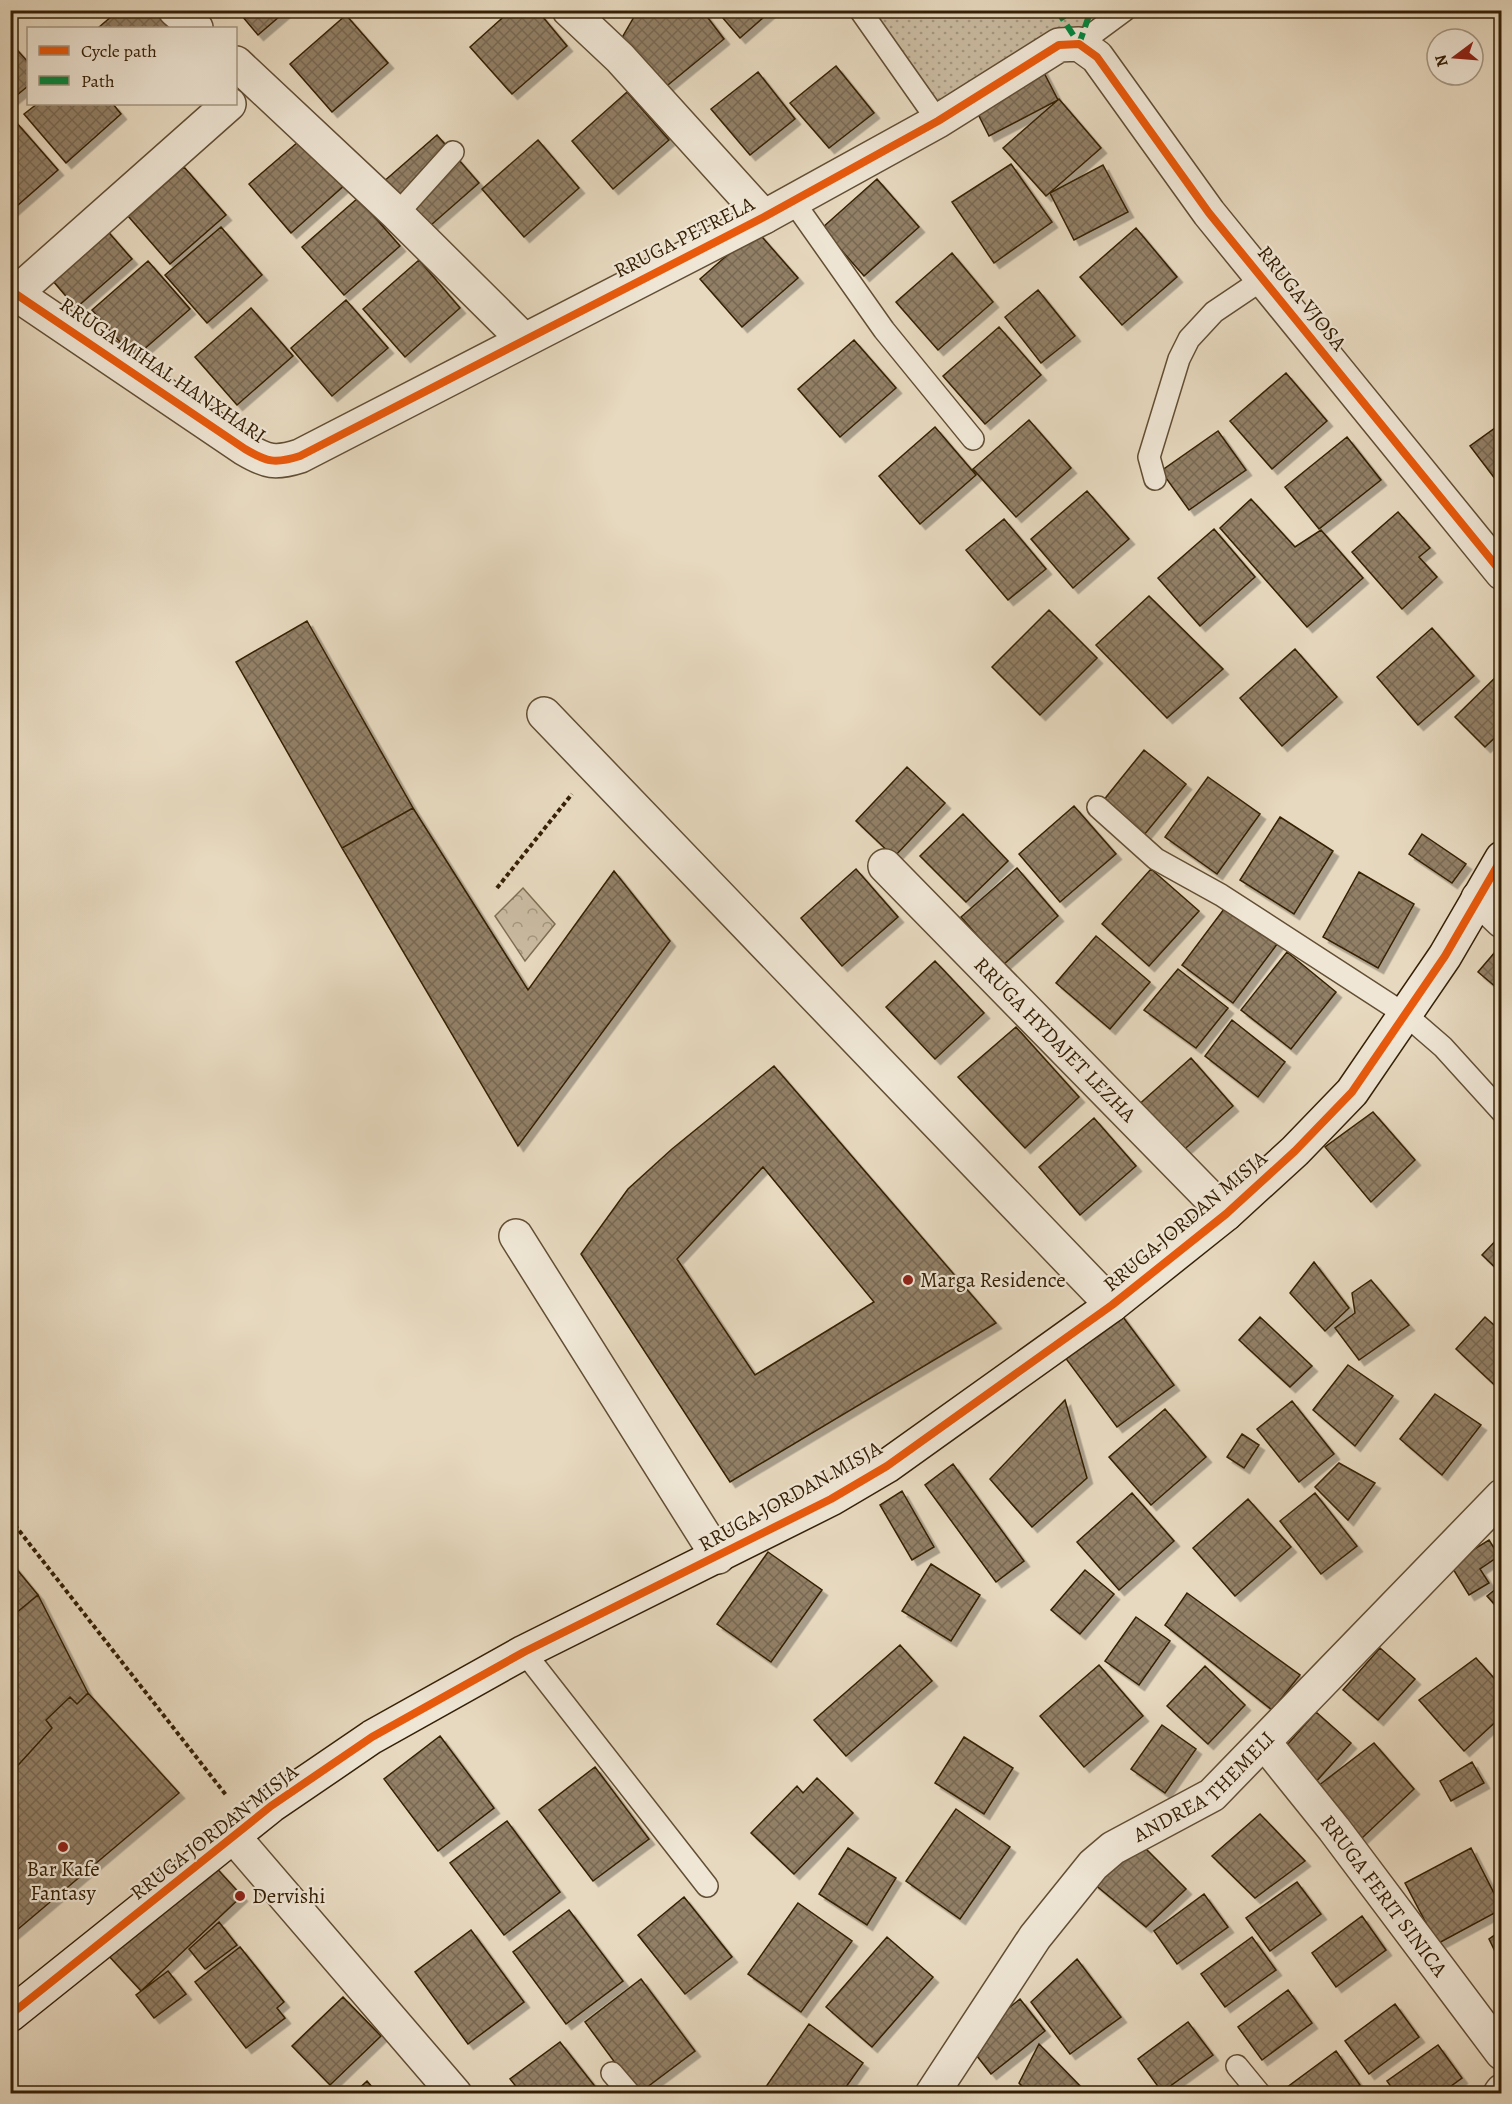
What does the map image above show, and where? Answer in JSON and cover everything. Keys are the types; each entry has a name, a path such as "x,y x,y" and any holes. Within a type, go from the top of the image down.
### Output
{"street":[{"path":"175,10 195,27"},
{"path":"569,10 620,58 764,217"},
{"name":"RRUGA PETRELA","path":"300,456 523,339 764,217 938,121 1059,45 1079,44"},
{"name":"RRUGA VJOSA","path":"1079,44 1097,57 1209,213 1502,573"},
{"path":"242,80 397,214 523,339"},
{"path":"13,292 228,105"},
{"name":"RRUGA MIHAL HANXHARI","path":"13,292 262,459 281,462 300,456"},
{"path":"544,714 1113,1305"},
{"name":"RRUGA JORDAN MISJA","path":"10,2015 241,1830 372,1737 524,1652 831,1499 887,1466 1113,1305 1226,1214 1295,1151 1352,1092 1445,956 1502,858"},
{"name":"RRUGA HYDAJET LEZHA","path":"885,866 1226,1214"},
{"path":"1478,898 1502,921"},
{"path":"516,1236 718,1557"},
{"name":"ANDREA THEMELI","path":"932,2094 980,2016 1035,1937 1092,1865 1113,1848 1212,1795 1502,1496"},
{"name":"RRUGA FERIT SINICA","path":"1264,1742 1334,1829 1502,2053"},
{"path":"241,1830 455,2094"}],"lane":[{"path":"860,10 938,121"},
{"path":"1079,44 1125,10"},
{"path":"397,214 453,152"},
{"path":"793,201 884,330 973,439"},
{"path":"1155,478 1149,457 1179,359 1189,339 1214,312 1263,279"},
{"path":"1098,807 1156,858 1221,895 1406,1015 1443,1047 1502,1112"},
{"path":"524,1652 707,1886"},
{"path":"1237,2066 1260,2094"},
{"path":"612,2073 630,2094"}],"path":[{"path":"497,888 594,766"},
{"path":"10,1519 241,1830"}],"green space":[{"path":"860,11 1091,11 1079,44 938,121"},
{"path":"523,888 555,924 525,961 495,916"}],"building":[{"path":"119,10 154,10 169,27 99,27"},
{"path":"237,10 287,10 258,35"},
{"path":"511,10 537,10 567,46 512,94 470,47"},
{"path":"638,10 702,10 724,39 663,89 619,43"},
{"path":"716,10 772,10 740,38"},
{"path":"346,15 388,63 332,112 290,64"},
{"path":"10,42 27,61 27,87 10,101"},
{"path":"836,66 874,113 829,148 790,103"},
{"path":"1041,67 1058,100 989,136 972,102"},
{"path":"758,72 795,119 750,155 711,109"},
{"path":"627,92 669,140 613,189 572,141"},
{"path":"1059,99 1101,148 1046,196 1003,148"},
{"path":"36,105 114,105 121,114 66,163 24,114"},
{"path":"16,122 58,170 10,212 10,127"},
{"path":"437,135 479,183 423,232 382,183"},
{"path":"305,136 346,184 291,233 249,184"},
{"path":"538,140 579,188 524,237 482,189"},
{"path":"1011,164 1052,222 994,263 952,202"},
{"path":"1103,165 1128,212 1074,240 1050,193"},
{"path":"184,167 226,215 170,264 128,216"},
{"path":"877,179 919,227 864,276 822,228"},
{"path":"358,198 400,246 344,295 302,247"},
{"path":"90,211 132,259 76,308 35,260"},
{"path":"221,227 262,275 207,323 165,275"},
{"path":"1136,228 1177,277 1122,325 1080,277"},
{"path":"756,230 798,278 742,327 700,279"},
{"path":"952,253 993,302 938,350 896,302"},
{"path":"419,260 460,308 405,357 363,309"},
{"path":"148,261 190,309 134,358 92,310"},
{"path":"1038,290 1075,336 1041,363 1005,317"},
{"path":"346,300 388,348 332,396 291,348"},
{"path":"251,308 293,356 237,405 195,357"},
{"path":"999,327 1041,375 985,424 943,376"},
{"path":"854,340 896,388 840,437 798,389"},
{"path":"1286,373 1327,421 1272,469 1230,421"},
{"path":"1029,420 1071,468 1016,517 973,469"},
{"path":"1502,423 1502,488 1470,446"},
{"path":"935,427 976,475 920,524 879,476"},
{"path":"1218,431 1246,470 1189,510 1161,471"},
{"path":"1347,437 1381,480 1319,529 1285,487"},
{"path":"1087,491 1129,539 1073,588 1031,539"},
{"path":"1251,499 1295,547 1321,530 1363,578 1307,627 1220,528"},
{"path":"1398,512 1430,548 1419,557 1437,577 1402,609 1352,552"},
{"path":"1004,519 1046,569 1008,600 966,550"},
{"path":"1214,529 1255,577 1200,626 1158,578"},
{"path":"1149,596 1223,669 1167,718 1096,645"},
{"path":"1049,610 1097,658 1040,715 992,667"},
{"path":"307,621 413,808 342,848 236,662"},
{"path":"1432,628 1474,676 1418,725 1377,677"},
{"path":"1295,649 1337,697 1282,746 1240,698"},
{"path":"1502,671 1502,731 1485,747 1455,717"},
{"path":"1144,750 1186,784 1144,835 1103,801"},
{"path":"907,767 945,803 894,857 856,821"},
{"path":"1208,777 1260,814 1217,874 1165,837"},
{"path":"1074,806 1116,854 1060,902 1019,854"},
{"path":"413,808 528,990 614,871 670,941 518,1146 342,848"},
{"path":"963,814 1008,861 966,902 920,856"},
{"path":"1280,817 1333,851 1294,914 1240,880"},
{"path":"1422,834 1466,864 1452,883 1409,854"},
{"path":"1017,868 1058,916 1003,965 961,917"},
{"path":"856,869 898,917 842,966 801,918"},
{"path":"1151,869 1199,911 1149,966 1102,924"},
{"path":"1359,872 1414,904 1378,968 1323,937"},
{"path":"1227,905 1278,943 1233,1003 1182,965"},
{"path":"1096,936 1150,982 1110,1029 1056,983"},
{"path":"1287,952 1336,992 1291,1049 1241,1010"},
{"path":"1495,952 1502,957 1502,982 1497,988 1478,972"},
{"path":"935,961 984,1013 935,1059 886,1007"},
{"path":"1178,969 1228,1008 1196,1048 1144,1010"},
{"path":"1232,1020 1285,1062 1258,1097 1205,1056"},
{"path":"1016,1027 1079,1097 1025,1148 958,1077"},
{"path":"1191,1058 1233,1106 1178,1155 1136,1107"},
{"name":"Marga Residence","path":"774,1066 996,1323 730,1482 581,1254 628,1189 672,1149","holes":["763,1167 874,1302 755,1375 677,1259"]},
{"path":"1373,1112 1415,1160 1371,1202 1325,1147"},
{"path":"1094,1118 1136,1166 1080,1215 1039,1167"},
{"path":"1502,1234 1502,1274 1482,1255"},
{"path":"1314,1262 1349,1308 1325,1331 1290,1293"},
{"path":"1371,1280 1409,1325 1359,1360 1335,1328 1355,1313 1352,1293"},
{"path":"1120,1313 1174,1385 1117,1427 1064,1356"},
{"path":"1260,1317 1312,1366 1290,1387 1239,1340"},
{"path":"1485,1317 1502,1332 1502,1392 1456,1349"},
{"path":"1348,1365 1393,1396 1355,1446 1313,1410"},
{"path":"1435,1394 1481,1425 1442,1475 1400,1439"},
{"path":"1065,1400 1087,1478 1032,1527 990,1479"},
{"path":"1292,1401 1334,1454 1299,1482 1257,1429"},
{"path":"1165,1409 1206,1457 1151,1505 1109,1457"},
{"path":"1242,1434 1259,1445 1244,1468 1227,1457"},
{"path":"1339,1463 1375,1483 1348,1520 1315,1487"},
{"path":"953,1464 1024,1561 996,1582 925,1485"},
{"path":"902,1491 934,1547 912,1560 880,1505"},
{"path":"1132,1493 1174,1541 1119,1590 1077,1542"},
{"path":"1315,1493 1357,1546 1321,1574 1280,1521"},
{"path":"1248,1499 1291,1547 1235,1596 1193,1548"},
{"path":"1489,1540 1499,1556 1480,1569 1489,1583 1469,1595 1450,1564"},
{"path":"768,1552 822,1590 771,1662 717,1624"},
{"path":"10,1561 38,1595 10,1618"},
{"path":"931,1564 980,1595 951,1641 902,1611"},
{"path":"1085,1570 1114,1594 1080,1634 1051,1610"},
{"path":"1502,1584 1502,1613 1487,1596"},
{"path":"1187,1593 1300,1675 1272,1710 1165,1625"},
{"path":"38,1595 88,1693 77,1704 70,1697 46,1720 52,1728 10,1774 10,1618"},
{"path":"1136,1617 1170,1641 1139,1685 1105,1661"},
{"path":"900,1645 932,1681 846,1756 814,1720"},
{"path":"1380,1648 1415,1679 1378,1720 1343,1690"},
{"path":"1476,1658 1502,1687 1502,1716 1464,1751 1419,1700"},
{"path":"1099,1665 1143,1716 1084,1767 1040,1716"},
{"path":"1205,1666 1245,1705 1208,1744 1167,1706"},
{"name":"Bar Kafe Fantasy","path":"88,1693 179,1793 10,1936 10,1774 52,1728 46,1720 70,1697 77,1704"},
{"path":"1316,1712 1351,1743 1314,1784 1280,1753"},
{"path":"1162,1725 1196,1749 1165,1793 1131,1769"},
{"path":"440,1736 494,1808 438,1851 384,1779"},
{"path":"964,1737 1013,1768 984,1814 935,1783"},
{"path":"1374,1743 1414,1789 1362,1838 1318,1786"},
{"path":"1472,1762 1484,1783 1451,1801 1440,1781"},
{"path":"595,1767 649,1839 593,1881 539,1810"},
{"path":"817,1778 853,1813 794,1874 751,1833 797,1786 803,1793"},
{"path":"956,1809 1010,1847 960,1919 906,1881"},
{"path":"1260,1814 1305,1861 1255,1898 1212,1856"},
{"path":"507,1821 560,1892 504,1935 450,1863"},
{"path":"1143,1846 1186,1889 1146,1927 1093,1883"},
{"path":"848,1848 896,1878 867,1925 819,1894"},
{"path":"1471,1848 1502,1909 1437,1944 1405,1883"},
{"path":"210,1861 242,1896 141,1991 108,1955"},
{"path":"1297,1882 1321,1914 1270,1951 1246,1918"},
{"path":"1204,1894 1228,1927 1177,1964 1154,1931"},
{"path":"684,1897 732,1957 685,1994 638,1935"},
{"path":"798,1903 852,1941 801,2012 748,1974"},
{"path":"569,1910 623,1981 566,2024 513,1952"},
{"path":"1362,1916 1386,1950 1336,1987 1312,1953"},
{"path":"219,1922 237,1945 205,1969 189,1949"},
{"path":"471,1930 524,2002 468,2044 415,1972"},
{"path":"1502,1930 1502,1966 1489,1939"},
{"path":"887,1937 933,1977 872,2047 826,2007"},
{"path":"1252,1937 1276,1970 1225,2007 1201,1974"},
{"path":"240,1947 284,2002 277,2008 285,2018 246,2048 195,1982"},
{"path":"1077,1959 1121,2017 1070,2054 1031,2002"},
{"path":"168,1971 186,1994 154,2018 136,1995"},
{"path":"641,1979 695,2051 638,2094 585,2022"},
{"path":"1288,1990 1312,2023 1262,2060 1238,2027"},
{"path":"343,1997 381,2036 330,2085 292,2046"},
{"path":"1020,1999 1045,2031 991,2074 966,2042"},
{"path":"1395,2004 1419,2037 1369,2074 1345,2041"},
{"path":"1188,2022 1213,2055 1162,2092 1138,2059"},
{"path":"809,2024 863,2063 841,2094 761,2094"},
{"path":"560,2042 601,2094 522,2094 510,2079"},
{"path":"1039,2044 1086,2092 1084,2094 1030,2094 1019,2083"},
{"path":"1438,2045 1462,2078 1440,2094 1396,2094 1387,2081"},
{"path":"1336,2051 1360,2085 1347,2094 1290,2094 1286,2088"},
{"path":"367,2081 378,2094 353,2094"}],"marked path":[{"path":"1057,10 1079,44"},
{"path":"1079,44 1091,10"}],"cycle path":[{"path":"10,290 245,449 259,457 271,460 291,459 764,217 938,121 1059,45 1079,44 1097,57 1209,213 1502,573"},
{"path":"10,2015 271,1806 372,1737 524,1652 831,1499 887,1466 1112,1305 1226,1214 1295,1151 1352,1092 1445,956 1502,858"}],"place":[{"name":"Marga Residence","path":"908,1280"},
{"name":"Bar Kafe Fantasy","path":"63,1847"},
{"name":"Dervishi","path":"240,1896"}]}
